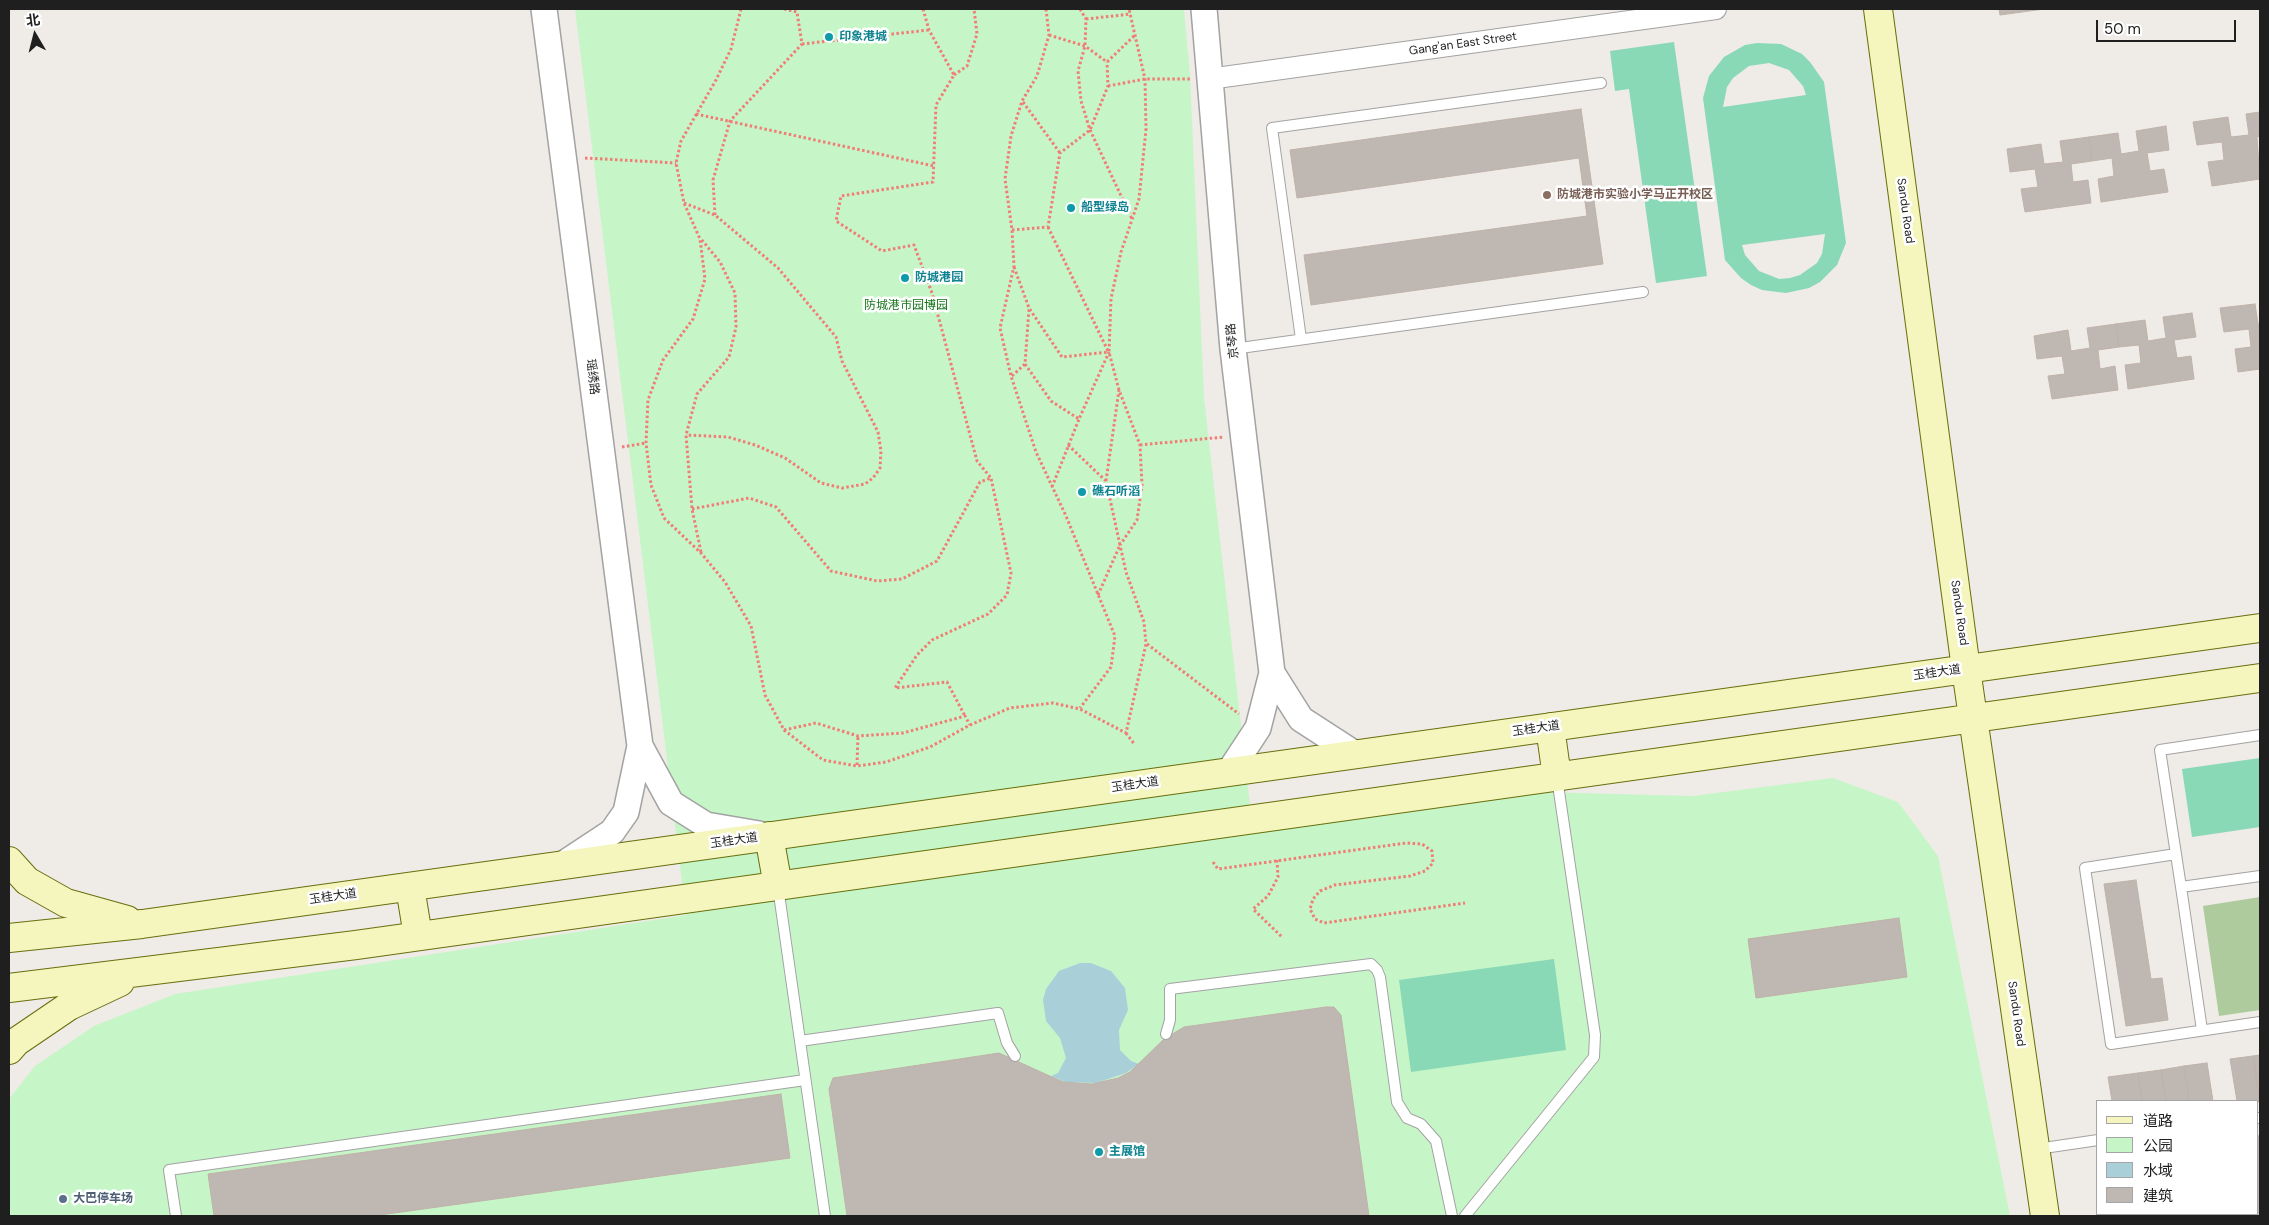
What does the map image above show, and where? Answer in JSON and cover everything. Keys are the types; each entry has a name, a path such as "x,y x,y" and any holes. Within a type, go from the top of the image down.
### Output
{"main road":[{"name":"Sandu Road","path":"1878,9 1966,669 2045,1216"},
{"name":"玉桂大道","path":"9,938 142,924 2260,628"},
{"path":"9,988 418,936 2260,678"},
{"path":"1550,727 1557,777"},
{"path":"769,836 778,886"},
{"path":"9,861 27,881 66,903 142,924"},
{"path":"410,886 418,936"},
{"path":"9,1050 16,1042 69,1006 144,971"}],"street":[{"name":"瑶绣路","path":"544,9 640,746"},
{"name":"京琴路","path":"1204,9 1233,348 1272,673"},
{"name":"Gang'an East Street","path":"1210,79 1635,14 1716,9"},
{"path":"1229,772 1258,728 1272,673"},
{"path":"1272,673 1301,719 1355,754"},
{"path":"640,746 672,803 706,825 769,836"},
{"path":"562,865 612,832 626,812 640,746"}],"lane":[{"path":"1301,339 1272,128 1601,83"},
{"path":"1233,348 1643,292"},
{"path":"2202,1030 2160,750 2260,735"},
{"path":"1465,1216 1594,1056 1595,1035 1557,777"},
{"path":"2176,854 2084,868 2111,1044 2260,1022"},
{"path":"2181,888 2260,876"},
{"path":"778,886 825,1216"},
{"path":"1166,1034 1170,1020 1170,989 1371,964 1377,970 1380,977 1397,1102 1407,1118 1421,1124 1436,1141 1452,1216"},
{"path":"800,1041 998,1013 1007,1043 1015,1056"},
{"path":"176,1216 169,1170 805,1080"},
{"path":"2035,1149 2096,1140"}],"path":[{"path":"741,9 731,49 716,80 681,141 676,163 684,203 700,239 705,279 693,319 663,360 648,400 646,443 651,485 664,518 701,553 725,582 751,626 765,695 784,730 823,760 857,766 886,762 930,747 970,725 1010,708 1053,703 1080,709 1126,733 1135,745"},
{"path":"784,9 797,12 802,44"},
{"path":"923,9 929,30 954,75"},
{"path":"970,725 947,682 895,688 917,655 932,640 988,614 1007,595 1011,573 991,478 977,460 932,293 914,245 882,251 836,221 842,196 933,182 936,106 954,75 967,66 977,34 974,9"},
{"path":"1046,9 1049,35 1037,76 1022,102 1011,136 1004,179 1012,230 1014,266 1000,328 1011,376 1036,452 1115,636 1112,667 1080,709"},
{"path":"1080,9 1086,19 1085,46 1078,71 1082,101 1090,130 1132,219"},
{"path":"1052,487 1068,445 1109,352 1111,299 1121,252 1139,199 1146,129 1145,79 1132,14 1129,9"},
{"path":"1086,19 1132,14"},
{"path":"715,215 714,180 730,121 802,44 929,30"},
{"path":"1098,596 1120,544 1138,520 1142,485 1140,446 1119,390 1109,352 1048,227 1060,153 1090,130 1108,86 1107,62 1136,34"},
{"path":"1049,35 1085,46 1107,62"},
{"path":"1108,86 1145,79 1210,79"},
{"path":"1022,102 1060,153"},
{"path":"696,114 934,166"},
{"path":"563,157 676,163"},
{"path":"684,203 715,215 778,268 836,337 842,361 878,432 881,451 880,468 873,478 865,484 842,488 821,483 785,458 755,445 728,437 686,435"},
{"path":"1012,230 1048,227"},
{"path":"700,239 720,262 735,293 736,327 729,357 697,394 686,435 692,509 701,553"},
{"path":"1014,266 1029,308 1062,357 1109,352"},
{"path":"1029,308 1025,364 1051,401 1079,419"},
{"path":"1011,376 1025,364"},
{"path":"1119,390 1106,481 1126,572 1144,622 1146,644 1126,733"},
{"path":"1140,446 1244,436"},
{"path":"1068,445 1106,481"},
{"path":"692,509 749,498 776,507 831,571 877,581 902,579 937,562 980,482 991,478"},
{"path":"1146,644 1258,728"},
{"path":"784,730 816,723 858,736 903,733 965,716"},
{"path":"857,766 858,736"},
{"path":"1213,862 1218,869 1406,843 1422,844 1432,851 1433,863 1425,871 1410,876 1334,885 1320,891 1313,899 1310,909 1315,919 1324,923 1465,903"},
{"path":"1277,860 1278,877 1268,896 1253,909 1282,937"}],"green space":[{"name":"防城港市园博园","path":"575,9 1184,9 1190,75 1204,398 1253,832 1539,792 1692,796 1833,778 1898,802 1938,856 2010,1216 9,1216 9,1099 35,1066 94,1026 175,994 686,915"},
{"path":"1674,42 1707,276 1656,283 1629,89 1615,91 1610,51"},
{"path":"1757,43 1781,44 1802,54 1824,82 1846,243 1837,265 1820,282 1809,288 1786,293 1762,290 1751,285 1741,278 1725,260 1703,98 1709,76 1724,57 1745,45","holes":["1769,63 1789,70 1803,86 1806,95 1723,107 1727,87 1733,78 1749,66","1825,234 1822,254 1817,263 1800,275 1790,278 1779,279 1759,271 1745,255 1742,245"]},
{"path":"2260,758 2260,827 2192,837 2182,769"},
{"path":"2260,897 2260,1010 2219,1016 2203,906"},
{"path":"1554,959 1566,1050 1411,1072 1399,980"}],"water":[{"path":"1080,963 1091,963 1111,971 1125,988 1128,1010 1119,1030 1120,1050 1131,1061 1139,1064 1126,1073 1096,1083 1065,1082 1051,1076 1058,1073 1066,1058 1060,1038 1046,1021 1043,1000 1046,989 1059,971"}],"building":[{"path":"1999,9 2044,9 2000,15"},
{"path":"1581,109 1603,264 1311,305 1304,255 1587,216 1579,158 1297,198 1290,150"},
{"path":"2260,112 2260,136 2257,137 2260,179 2212,186 2208,162 2224,160 2222,142 2197,145 2193,122 2228,117 2231,137 2249,135 2246,114"},
{"path":"2166,126 2169,150 2147,153 2150,171 2164,169 2168,192 2101,202 2098,179 2114,176 2112,158 2092,161 2089,137 2118,133 2121,154 2139,151 2136,131"},
{"path":"2089,137 2092,161 2071,164 2073,182 2088,180 2091,203 2025,212 2021,189 2038,187 2035,169 2010,172 2007,149 2041,144 2044,164 2063,162 2060,141"},
{"path":"2255,304 2258,324 2260,324 2260,369 2238,372 2235,349 2251,347 2249,329 2224,332 2220,308"},
{"path":"2192,313 2196,337 2174,340 2177,358 2191,356 2194,379 2128,389 2125,365 2141,363 2139,345 2119,347 2116,324 2145,320 2148,341 2166,338 2163,317"},
{"path":"2116,324 2119,347 2098,350 2100,369 2115,366 2118,390 2052,399 2048,376 2065,374 2062,356 2037,359 2034,336 2068,330 2071,351 2090,348 2087,328"},
{"path":"2136,880 2151,979 2162,978 2168,1020 2126,1026 2104,884"},
{"path":"1899,918 1907,977 1756,998 1748,939"},
{"name":"主展馆","path":"1334,1007 1341,1015 1369,1216 847,1216 829,1089 833,1078 999,1053 1063,1082 1092,1084 1118,1078 1130,1072 1164,1039 1184,1027"},
{"path":"2260,1055 2260,1102 2253,1056"},
{"path":"2253,1056 2260,1102 2259,1100 2237,1100 2230,1059"},
{"path":"2207,1063 2213,1100 2189,1100 2184,1066"},
{"path":"2184,1066 2189,1100 2166,1100 2161,1070"},
{"path":"2161,1070 2166,1100 2142,1100 2138,1073"},
{"path":"2138,1073 2142,1100 2112,1100 2108,1077"},
{"path":"781,1094 790,1158 373,1216 214,1216 208,1174"},
{"path":"2260,1135 2260,1177 2259,1177"},
{"path":"2260,1177 2260,1216 2254,1216 2259,1215"},
{"path":"2130,1215 2160,1216 2130,1216"}],"place":[{"name":"印象港城","path":"829,37"},
{"name":"防城港市实验小学马正开校区","path":"1547,195"},
{"name":"船型绿岛","path":"1071,208"},
{"name":"防城港园","path":"905,278"},
{"name":"礁石听滔","path":"1082,492"},
{"name":"主展馆","path":"1099,1152"},
{"name":"大巴停车场","path":"63,1199"}]}
